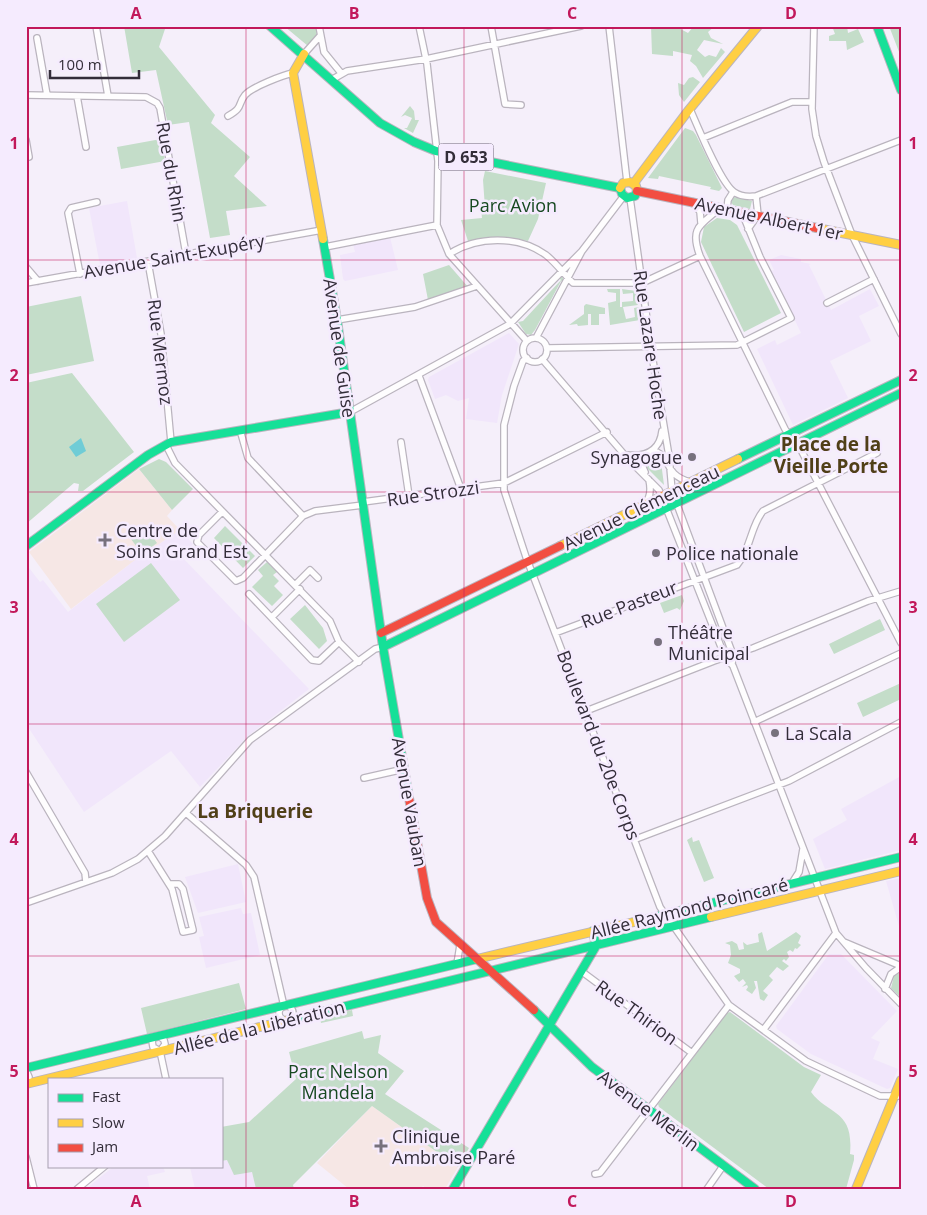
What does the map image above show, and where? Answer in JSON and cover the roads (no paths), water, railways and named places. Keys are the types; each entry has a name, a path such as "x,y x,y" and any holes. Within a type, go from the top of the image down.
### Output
{"street":[{"path":"96,26 108,96"},
{"name":"D 653","path":"270,26 333,79 354,102 389,130 436,151 620,188"},
{"path":"319,26 324,52 341,73"},
{"path":"419,26 426,59 436,151 437,225 450,254 527,341"},
{"path":"491,26 506,104 521,105"},
{"path":"333,79 341,73 426,59 581,26"},
{"path":"609,26 633,185"},
{"path":"26,546 148,455 168,443 350,412 419,376 510,324 561,270 582,251 627,197 633,185 690,109 758,26"},
{"path":"814,26 812,102 816,136 852,235 901,334"},
{"path":"879,26 901,78"},
{"path":"879,26 901,90"},
{"path":"228,116 240,109 246,94 282,75 293,72 304,54 320,36"},
{"path":"37,38 47,95"},
{"name":"Avenue de Guise","path":"293,72 337,320 381,633 379,648"},
{"name":"Rue du Rhin","path":"26,95 146,97 157,103 160,108 186,254"},
{"path":"78,96 86,147"},
{"path":"704,138 792,102 812,102"},
{"path":"690,109 724,181 733,192 745,197 756,196 901,140"},
{"path":"26,140 29,157"},
{"path":"627,197 620,188 633,185"},
{"name":"Avenue Albert 1er","path":"633,185 693,202 901,244"},
{"path":"733,192 724,208 701,222 697,230 695,243 742,342 789,434 795,445 801,450 901,643"},
{"path":"748,229 758,215 756,196"},
{"name":"Rue Lazare Hoche","path":"627,197 642,283 662,428 669,456 672,491 733,655"},
{"path":"80,274 68,213 72,208 97,202"},
{"path":"693,202 700,212 701,222"},
{"path":"547,348 737,345 791,318 748,229 746,220 739,212"},
{"path":"325,247 437,225"},
{"name":"Avenue Saint-Exupéry","path":"26,283 322,230"},
{"path":"450,254 464,244 484,240 511,242 530,246 546,255 573,283 642,283 700,256"},
{"path":"536,338 582,251"},
{"name":"Rue Mermoz","path":"148,262 161,334 168,443"},
{"path":"26,267 38,281"},
{"path":"827,303 874,279"},
{"path":"337,320 415,307 477,286"},
{"path":"542,359 534,361 527,358 523,350 527,341 536,338 543,341 547,348"},
{"path":"542,359 547,348"},
{"name":"Boulevard du 20e Corps","path":"527,358 523,361 514,386 504,425 504,483 509,509 532,574 665,914 729,1005"},
{"path":"542,359 662,496 668,507 725,657 732,664 836,933 885,989 901,1004"},
{"path":"419,376 461,489"},
{"name":"Avenue Clémenceau","path":"381,633 901,380"},
{"name":"Avenue Clémenceau","path":"379,648 901,393"},
{"path":"643,506 648,501 650,493 649,479 642,464 648,453 661,442 662,428"},
{"path":"222,512 199,535 197,542 236,581 240,580 303,516 248,458 240,430"},
{"name":"Rue Strozzi","path":"303,516 315,511 504,483 607,432"},
{"path":"401,442 408,496"},
{"path":"168,443 175,463 330,621 338,642 359,662"},
{"path":"627,455 636,456 654,452 661,454 669,469 677,478 690,482"},
{"path":"819,484 877,453"},
{"name":"Rue Pasteur","path":"555,633 737,564 744,557 758,518 763,511 819,484"},
{"path":"272,617 310,570 318,578"},
{"path":"586,711 878,598 901,591"},
{"path":"249,594 312,660 319,661 338,642"},
{"path":"26,902 112,873 148,851 186,813 250,740 379,648"},
{"name":"Avenue Vauban","path":"379,648 428,898 436,922 549,1025"},
{"path":"754,722 901,653"},
{"path":"732,664 733,655"},
{"path":"636,839 779,785 901,722"},
{"path":"364,778 404,769"},
{"path":"26,772 85,874 86,882"},
{"path":"186,813 246,866 254,877 284,1006 292,1011 292,1015 287,1020 280,1018 278,1014 284,1006"},
{"path":"792,883 799,872 803,849"},
{"path":"148,851 170,884 183,932 193,930 182,889 179,884 170,884"},
{"name":"Allée Raymond Poincaré","path":"477,959 901,857"},
{"name":"Allée Raymond Poincaré","path":"491,971 901,871"},
{"path":"453,1189 596,946 593,931"},
{"path":"764,1029 836,933"},
{"path":"842,941 901,966 891,974 885,989"},
{"path":"457,964 460,945"},
{"name":"Allée de la Libération","path":"26,1069 477,959"},
{"name":"Allée de la Libération","path":"26,1083 491,971"},
{"name":"Rue Thirion","path":"581,971 692,1052"},
{"path":"594,1174 600,1173 729,1005 806,1061 880,1096 897,1096"},
{"name":"Avenue Merlin","path":"549,1025 592,1067 754,1189"},
{"path":"160,1051 156,1050 151,1044 157,1037 164,1040 165,1044 160,1051 166,1078"},
{"path":"26,1069 30,1077 26,1083"},
{"path":"856,1189 897,1096 901,1080"},
{"path":"26,1157 34,1189"},
{"path":"707,1189 723,1166"},
{"path":"77,1189 103,1168"}],"water":[{"path":"81,438 86,451 76,457 69,447"}],"place":[{"name":"Synagogue","path":"692,457"},
{"name":"Centre de Soins Grand Est","path":"105,540"},
{"name":"Police nationale","path":"656,553"},
{"name":"Théâtre Municipal","path":"658,642"},
{"name":"La Scala","path":"775,733"},
{"name":"Clinique Ambroise Paré","path":"381,1146"}],"district":[{"name":"Place de la Vieille Porte","path":"831,455"},
{"name":"La Briquerie","path":"255,811"}],"park label":[{"name":"Parc Avion","path":"513,205"},
{"name":"Parc Nelson Mandela","path":"338,1081"}]}
